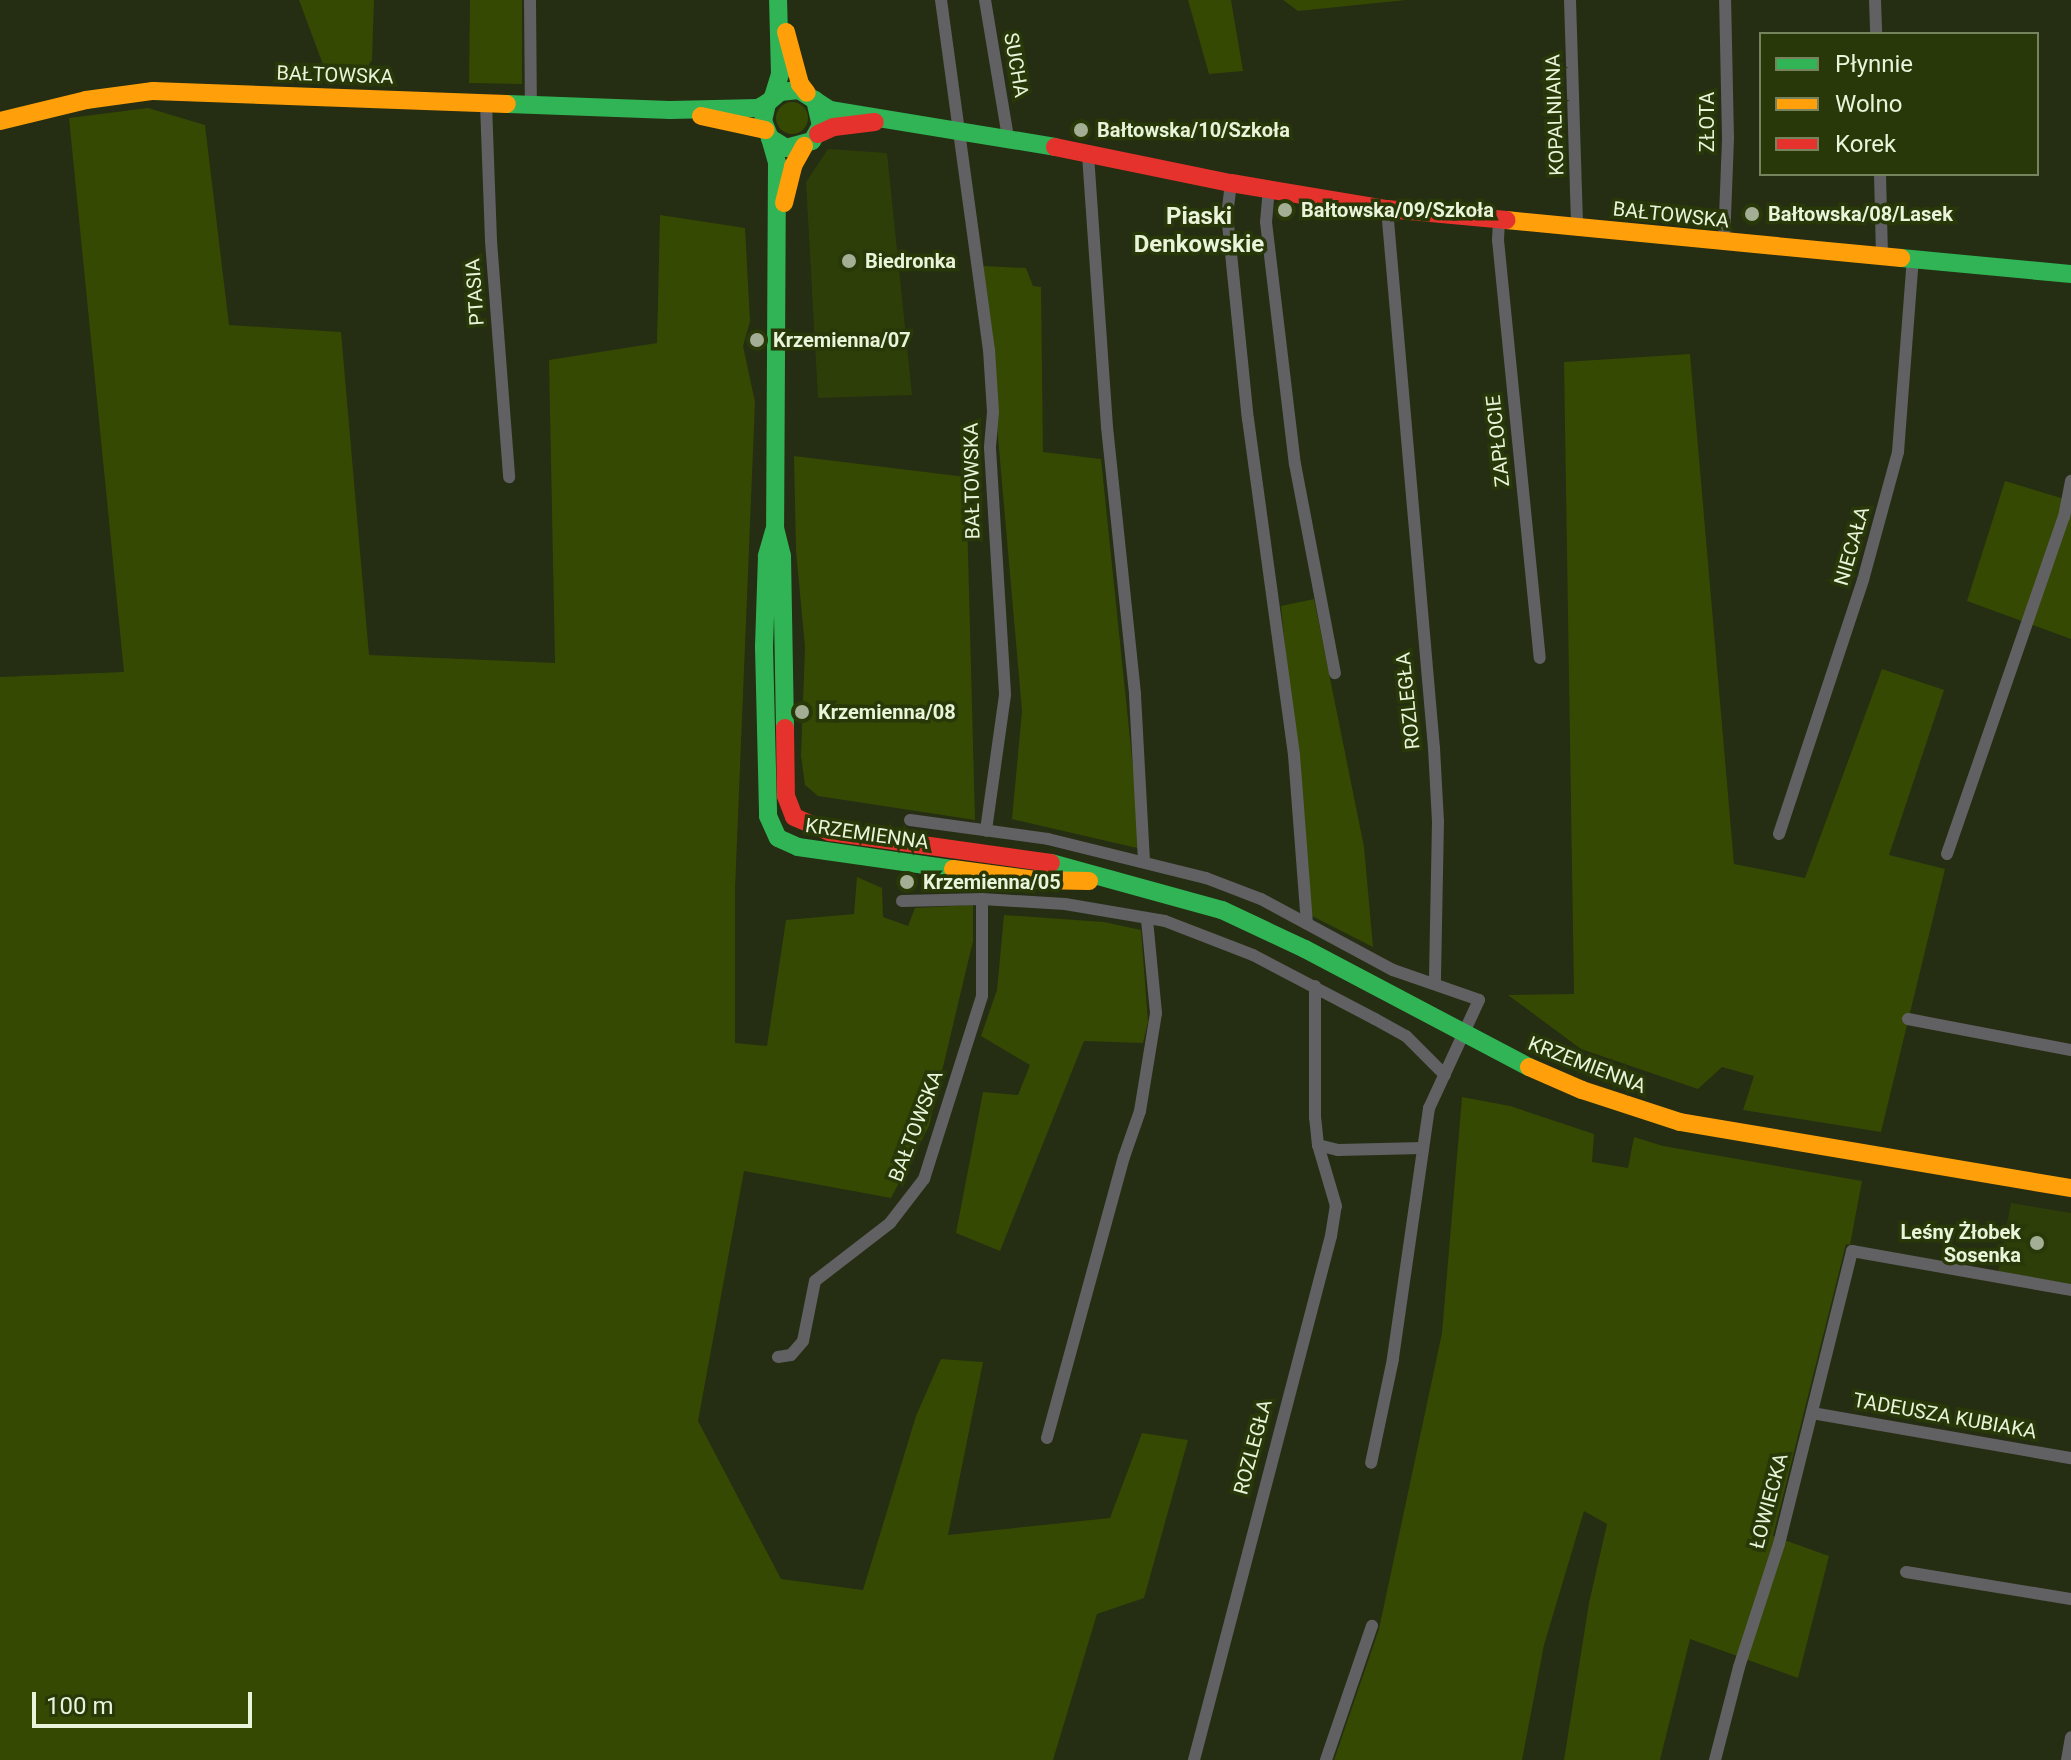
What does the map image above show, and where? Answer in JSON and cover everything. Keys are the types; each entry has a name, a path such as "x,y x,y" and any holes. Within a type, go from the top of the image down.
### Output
{"main road":[{"path":"779,7 800,84 822,116 811,140 786,148 767,134 763,112 780,74 779,7"},
{"path":"770,100 789,90 811,97"},
{"name":"BAŁTOWSKA","path":"0,121 86,100 153,91 670,110 758,108 770,100"},
{"name":"BAŁTOWSKA","path":"811,97 830,110 1008,137 1231,183 1387,209 2071,274"},
{"name":"BAŁTOWSKA","path":"670,110 767,134"},
{"name":"BAŁTOWSKA","path":"811,140 834,127 901,120"},
{"name":"KRZEMIENNA","path":"767,134 777,163 775,528 782,556 786,796 794,817 830,832 1027,857 1222,910 1305,949 1465,1038 1582,1090 1680,1122 2071,1188"},
{"name":"KRZEMIENNA","path":"778,221 793,166 811,140"},
{"name":"KRZEMIENNA","path":"775,528 767,556 764,647 768,816 778,838 798,847 1036,880 1120,882"}],"street":[{"path":"530,0 531,105"},
{"name":"BAŁTOWSKA","path":"941,0 989,350 993,412 990,448 1005,695 986,831"},
{"name":"SUCHA","path":"985,0 1008,137"},
{"name":"KOPALNIANA","path":"1570,0 1577,228"},
{"name":"ZŁOTA","path":"1724,243 1728,138 1725,0"},
{"path":"1875,0 1876,32"},
{"name":"PTASIA","path":"486,104 491,241 509,477"},
{"path":"1088,155 1107,427 1135,695 1144,860"},
{"path":"1880,176 1882,254"},
{"path":"1231,183 1227,214 1248,419 1294,755 1307,923"},
{"path":"1269,188 1266,222 1295,464 1335,673"},
{"name":"ROZLEGŁA","path":"1387,209 1434,748 1438,821 1435,982"},
{"name":"ZAPŁOCIE","path":"1499,221 1498,240 1540,658"},
{"name":"NIECAŁA","path":"1779,834 1863,580 1898,452 1913,258"},
{"path":"1947,854 2064,517 2071,481"},
{"path":"910,820 1048,839 1144,860 1261,899 1393,970 1435,982 1479,1000 1465,1038 1429,1108 1393,1359 1371,1463"},
{"path":"902,901 982,899 1065,904 1165,921 1203,934 1315,986 1406,1036 1445,1075"},
{"name":"BAŁTOWSKA","path":"778,1357 791,1355 803,1341 815,1281 890,1223 924,1179 982,996 982,899"},
{"path":"1047,1438 1124,1157 1140,1111 1156,1013 1147,919"},
{"name":"ROZLEGŁA","path":"1194,1760 1331,1236 1336,1206 1318,1145 1315,986"},
{"path":"1908,1019 2071,1050"},
{"path":"1318,1145 1338,1150 1423,1148"},
{"name":"ŁOWIECKA","path":"1715,1760 1739,1667 1779,1544 1852,1251 2071,1290"},
{"name":"TADEUSZA KUBIAKA","path":"1812,1413 2071,1458"},
{"path":"1906,1572 2071,1599"},
{"path":"1326,1760 1372,1626"},
{"path":"2067,1760 2071,1737"}],"shaded area":[{"path":"299,0 374,0 372,60 361,76 328,78"},
{"path":"470,0 522,0 522,84 469,83"},
{"path":"1188,0 1231,0 1243,71 1209,74"},
{"path":"1283,0 1406,0 1298,11"},
{"path":"792,102 803,107 808,118 803,129 792,134 781,129 776,118 781,107"},
{"path":"148,108 205,125 229,325 341,332 369,655 555,663 549,360 657,343 660,215 745,228 750,321 743,346 755,402 735,889 735,1043 767,1046 786,920 854,914 857,877 882,888 883,917 908,926 915,908 973,905 973,941 929,1126 891,1198 744,1171 698,1421 781,1579 863,1590 916,1416 941,1359 983,1362 948,1535 1110,1518 1142,1433 1188,1440 1144,1598 1097,1614 1053,1760 0,1760 0,677 124,672 69,118"},
{"path":"828,149 887,153 912,395 818,398 806,182"},
{"path":"983,266 1026,268 1033,286 1041,287 1043,452 1101,459 1141,845 1137,848 1012,819 1022,711"},
{"path":"1690,354 1734,864 1805,878 1882,669 1944,690 1889,855 1945,869 1881,1132 1743,1110 1754,1076 1722,1067 1698,1089 1581,1049 1508,995 1574,994 1564,362"},
{"path":"794,456 966,477 975,820 818,796 805,785 801,756 805,647 796,551"},
{"path":"2005,481 2071,501 2071,639 1967,601"},
{"path":"1314,599 1364,847 1373,947 1312,916 1281,606"},
{"path":"1004,915 1104,922 1141,930 1148,1022 1143,1043 1084,1041 1000,1251 956,1233 983,1092 1018,1095 1030,1065 981,1036 997,990"},
{"path":"1462,1097 1510,1106 1594,1134 1592,1162 1628,1168 1634,1137 1663,1146 1862,1181 1850,1245 1846,1244 1773,1536 1829,1556 1798,1678 1690,1639 1660,1760 1564,1760 1589,1603 1607,1524 1584,1511 1544,1645 1522,1760 1334,1760 1379,1629 1442,1333"},
{"name":"Leśny Żłobek Sosenka","path":"2011,1203 2071,1213 2071,1284 1998,1272"}],"traffic: fast":[{"path":"773,97 780,74 778,0"},
{"path":"815,100 821,125 812,141 786,148 770,138 763,121 767,103 780,92 799,90 830,110 1055,147"},
{"path":"507,104 670,110 758,108 767,103"},
{"path":"770,138 777,163 775,528 782,556 785,728"},
{"path":"1901,258 2071,274"},
{"path":"774,531 767,556 764,647 768,816 778,838 798,847 953,869"},
{"path":"1051,863 1222,910 1305,949 1529,1067"}],"traffic: slow":[{"path":"786,32 800,84 807,93"},
{"path":"0,121 86,100 153,91 507,104"},
{"path":"701,116 765,130"},
{"path":"784,203 793,166 804,146"},
{"path":"1506,220 1901,258"},
{"path":"953,869 1036,880 1089,881"},
{"path":"1529,1067 1582,1090 1680,1122 2071,1188"}],"traffic: jam":[{"path":"818,134 834,127 875,122"},
{"path":"1055,147 1231,183 1387,209 1506,220"},
{"path":"785,728 786,796 794,817 830,832 1051,863"}],"place":[{"name":"Bałtowska/10/Szkoła","path":"1081,130"},
{"name":"Bałtowska/09/Szkoła","path":"1285,210"},
{"name":"Bałtowska/08/Lasek","path":"1752,214"},
{"name":"Biedronka","path":"849,261"},
{"name":"Krzemienna/07","path":"757,340"},
{"name":"Krzemienna/08","path":"802,712"},
{"name":"Krzemienna/05","path":"907,882"},
{"name":"Leśny Żłobek Sosenka","path":"2037,1243"}],"district":[{"name":"Piaski Denkowskie","path":"1199,231"}]}
